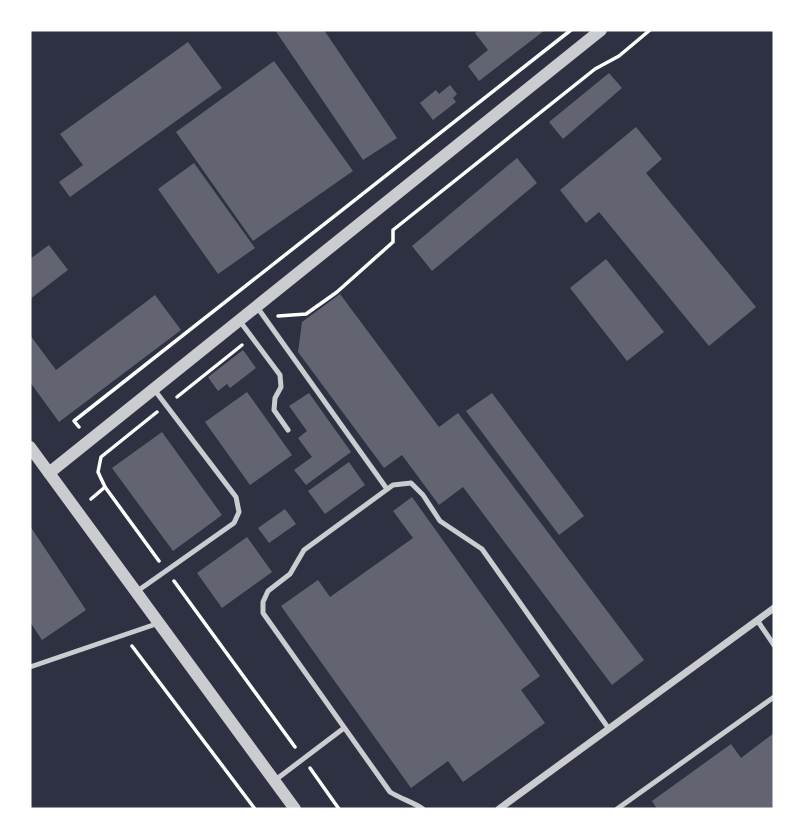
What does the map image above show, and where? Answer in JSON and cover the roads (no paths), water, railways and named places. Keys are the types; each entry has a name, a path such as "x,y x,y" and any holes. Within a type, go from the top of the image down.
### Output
{"street":[{"path":"49,473 601,30"},
{"path":"30,447 295,809"},
{"path":"499,809 774,608"}],"lane":[{"path":"256,306 387,489"},
{"path":"239,320 280,375 281,387 275,398 274,410 288,430"},
{"path":"136,592 234,523 239,512 236,497 153,388"},
{"path":"424,809 390,792 263,613 263,603 268,591 290,574 304,550 393,485 411,483 423,495 440,521 482,549 609,729"},
{"path":"757,620 774,645"},
{"path":"30,667 159,623"},
{"path":"618,809 774,697"},
{"path":"274,781 344,728"}]}
